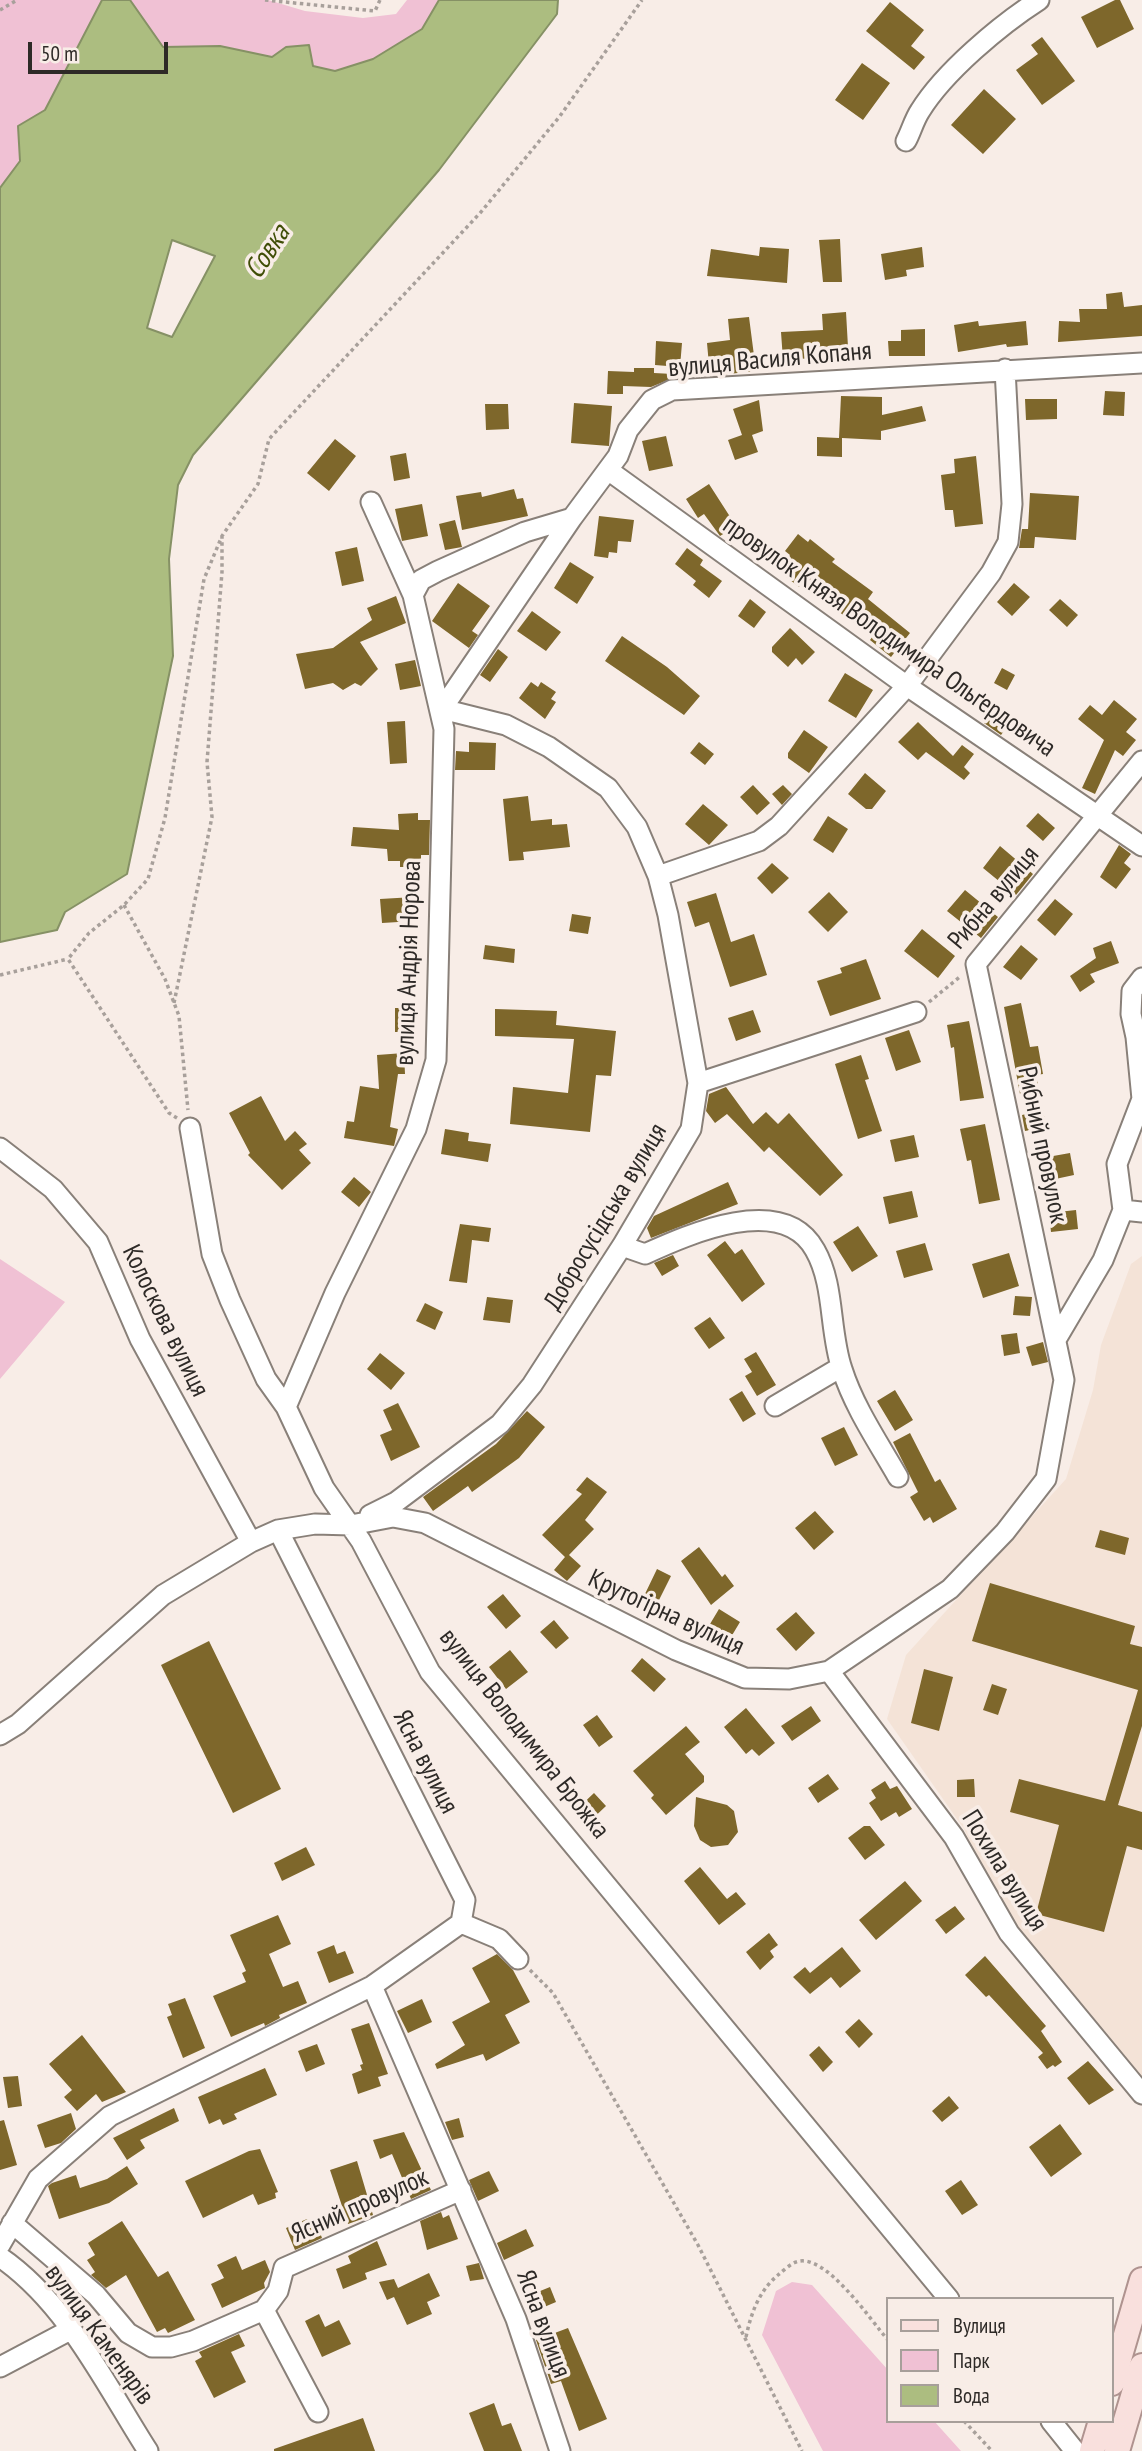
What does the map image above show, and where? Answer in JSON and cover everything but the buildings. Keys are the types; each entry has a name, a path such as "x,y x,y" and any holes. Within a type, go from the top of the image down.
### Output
{"main road":[{"path":"1114,2376 1142,2280"},
{"path":"1114,2420 1142,2366"},
{"path":"1092,2451 1112,2423"},
{"path":"1113,2423 1117,2451"},
{"path":"1114,2423 1130,2451"}],"street":[{"path":"906,141 919,111 948,78 1023,10 1039,0"},
{"name":"вулиця Василя Копаня","path":"442,709 572,518 618,456 628,430 652,400 672,390 1142,363"},
{"path":"658,876 759,841 779,826 907,686 991,573 1008,542 1012,504 1005,369"},
{"name":"провулок Князя Володимира Ольґердовича","path":"608,470 907,686 1142,846"},
{"name":"вулиця Андрія Норова","path":"286,1407 335,1293 416,1129 436,1060 444,729 442,709 414,595 371,502"},
{"path":"414,595 421,580 438,571 524,532 572,518"},
{"name":"Добросусідська вулиця","path":"351,1525 396,1502 500,1424 532,1385 622,1246 691,1129 698,1083 686,1004 658,876 637,827 608,788 549,747 506,725 442,709"},
{"name":"Рибна вулиця","path":"976,964 1031,893 1100,815 1142,761"},
{"name":"Рибний провулок","path":"976,964 1057,1338"},
{"path":"1057,1338 1132,1211 1117,1164 1142,1099 1131,1014 1132,991 1142,978"},
{"path":"698,1083 916,1012"},
{"name":"вулиця Володимира Брожка","path":"190,1128 212,1254 266,1379 286,1407 324,1488 351,1525 430,1672 947,2297"},
{"name":"Колоскова вулиця","path":"0,1148 53,1189 98,1242 141,1339 251,1542"},
{"path":"622,1246 645,1254 715,1226 757,1219 798,1230 815,1249 824,1273 841,1367 856,1403 898,1477"},
{"name":"Крутогірна вулиця","path":"0,1735 18,1724 163,1595 251,1542 278,1530 314,1524 351,1525 393,1517 425,1523 676,1650 745,1678 789,1679 829,1671 950,1589 1005,1532 1046,1479 1064,1380 1057,1338"},
{"path":"775,1406 841,1367"},
{"name":"Ясна вулиця","path":"278,1530 465,1900 461,1923"},
{"name":"Похила вулиця","path":"829,1671 954,1837 1009,1933 1142,2094"},
{"path":"0,2245 38,2179 110,2116 372,1986 461,1923 499,1939 518,1959"},
{"name":"Ясна вулиця","path":"372,1986 516,2319 560,2451"},
{"name":"Ясний провулок","path":"264,2310 278,2291 284,2268 461,2190"},
{"path":"12,2223 96,2295 128,2333 152,2347 171,2347 193,2341 264,2310 318,2412"},
{"name":"вулиця Каменярів","path":"0,2257 29,2277 70,2330 148,2451"},
{"path":"0,2367 70,2330"},
{"path":"1053,2423 1075,2451"}],"path":[{"path":"0,10 17,0"},
{"path":"265,0 375,11 380,0"},
{"path":"0,975 68,959 89,933 124,905 148,879 165,818 204,579 222,536 258,484 269,439 481,212 560,116 642,0"},
{"path":"174,1003 212,817 207,762 222,572 222,536"},
{"path":"124,905 165,979 179,1016 187,1107"},
{"path":"68,959 170,1113"},
{"name":"Рибна вулиця","path":"916,1012 976,964"},
{"path":"518,1959 553,1993 698,2245 803,2451"},
{"path":"746,2339 756,2304 765,2287 796,2262 810,2261 824,2268 841,2284 886,2338"},
{"path":"966,2423 992,2451"}],"shaded area":[{"path":"1142,1256 1142,2081 1006,1919 964,1829 887,1719 906,1655 1066,1479 1093,1390 1101,1345 1131,1264"}],"green space":[{"path":"0,0 102,0 45,110 18,126 20,161 0,188"},
{"path":"130,0 268,0 305,11 363,18 396,14 407,0 439,0 422,29 373,59 335,71 313,66 309,45 286,47 272,57 220,46 163,47"},
{"path":"0,1259 65,1302 0,1379"},
{"path":"792,2282 812,2285 886,2368 886,2423 936,2423 961,2451 823,2451 762,2335 776,2291"}],"water":[{"name":"Совка","path":"102,0 130,0 163,47 220,46 272,57 286,47 309,45 313,66 335,71 373,59 422,29 439,0 558,0 557,14 439,170 193,455 178,485 169,559 173,656 127,874 65,912 57,930 0,942 0,188 20,161 18,126 45,110","holes":["172,240 215,256 172,337 147,328"]}]}
